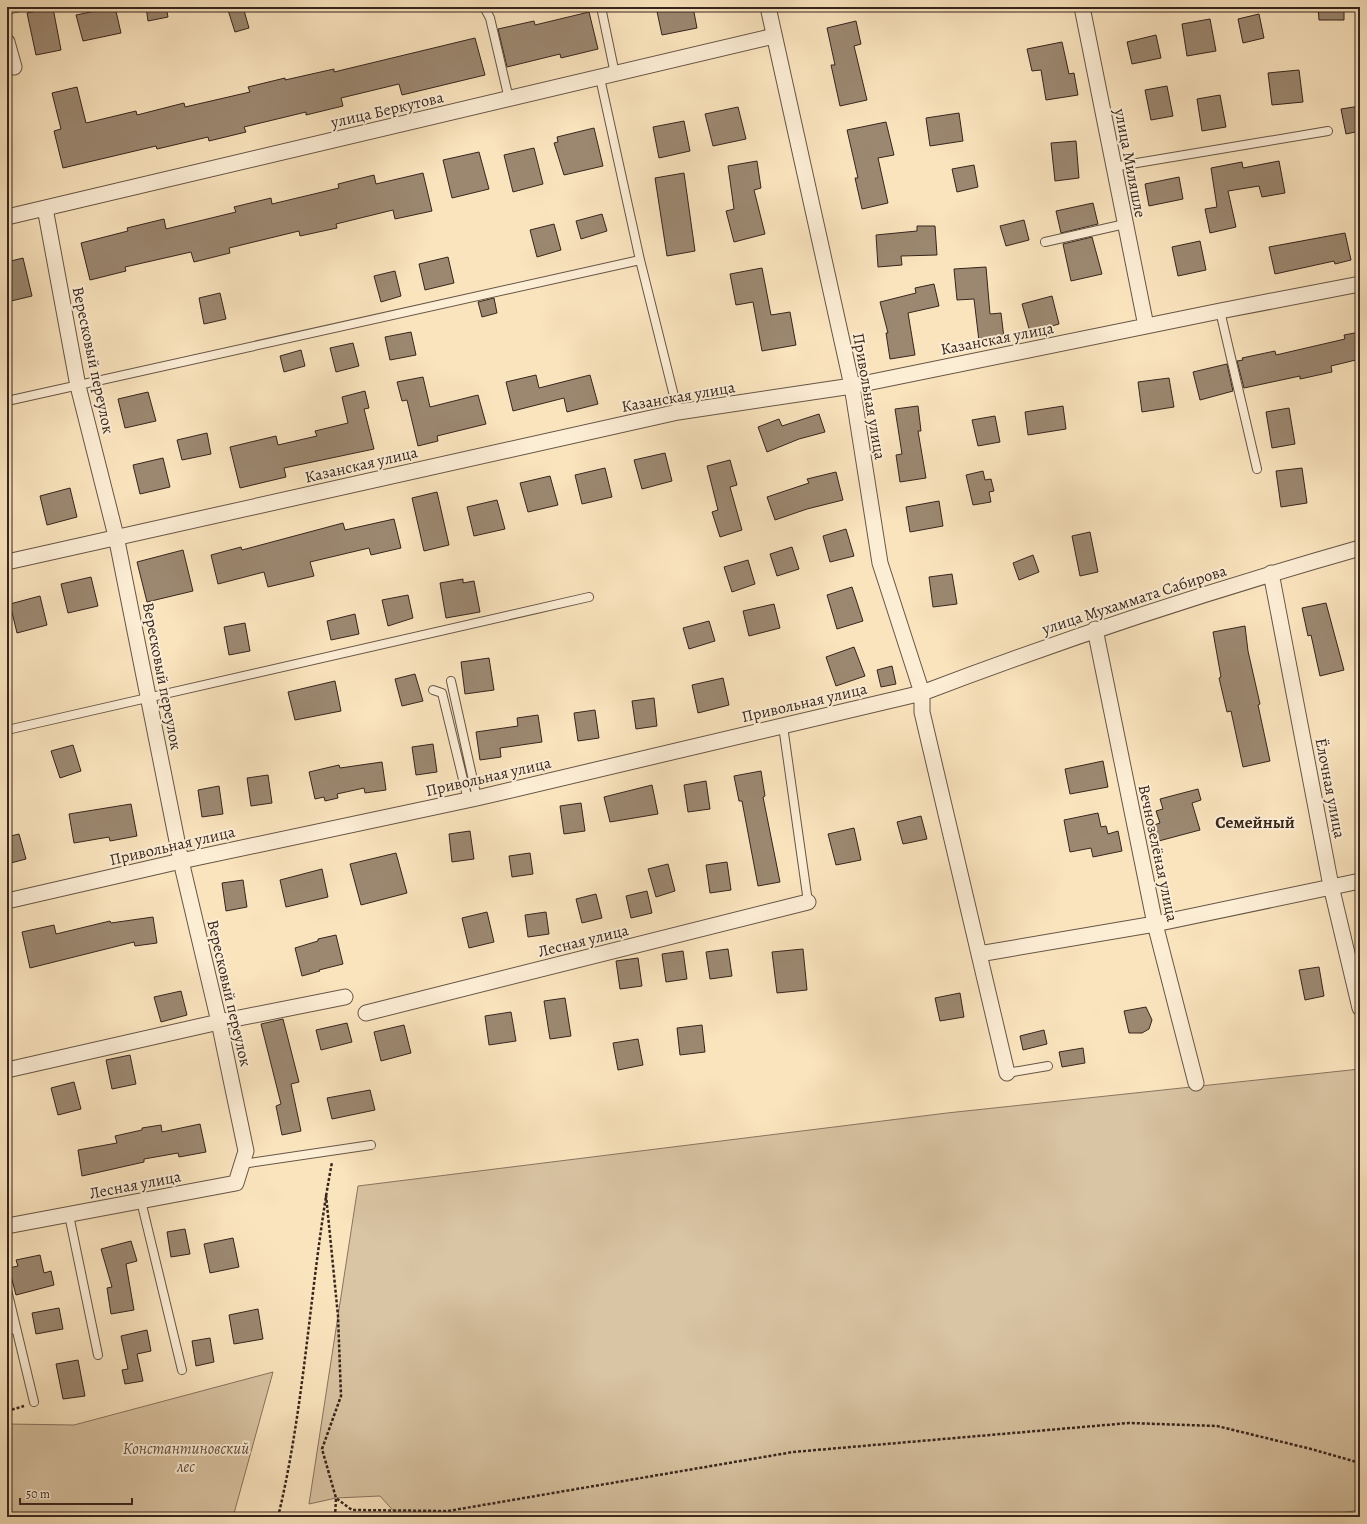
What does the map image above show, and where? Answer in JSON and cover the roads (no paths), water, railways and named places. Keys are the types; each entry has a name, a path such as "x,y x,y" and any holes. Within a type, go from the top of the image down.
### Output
{"street":[{"name":"Привольная улица","path":"7,901 181,861 472,799 922,693 880,564 852,386 768,7"},
{"name":"улица Миляшле","path":"1082,7 1146,326"},
{"name":"улица Беркутова","path":"7,218 774,36"},
{"path":"7,42 14,67"},
{"name":"Вересковый переулок","path":"45,208 78,386 116,536 181,861 219,1022 244,1158"},
{"name":"Казанская улица","path":"7,562 116,536 678,412 852,386 1220,310 1360,284"},
{"name":"улица Мухаммата Сабирова","path":"922,693 1095,629 1271,573 1360,548"},
{"name":"Ёлочная улица","path":"1271,573 1331,886 1360,1008"},
{"name":"Вечнозелёная улица","path":"1095,629 1155,924 1196,1083"},
{"path":"922,693 922,712 1007,1073"},
{"path":"978,954 1155,924 1360,881"},
{"name":"Лесная улица","path":"366,1013 808,902"},
{"path":"7,1070 219,1022 345,997"},
{"name":"Лесная улица","path":"7,1226 236,1183 244,1158"}],"lane":[{"path":"7,10 20,7"},
{"path":"484,7 490,18 509,99"},
{"path":"601,7 616,74"},
{"path":"600,78 640,260 678,412"},
{"path":"1113,166 1328,131"},
{"path":"1045,242 1125,224"},
{"path":"7,401 640,260"},
{"path":"1220,310 1257,469"},
{"path":"7,730 589,597"},
{"path":"451,681 472,799"},
{"path":"433,690 442,693 472,799"},
{"path":"783,726 808,902"},
{"path":"1007,1073 1048,1066"},
{"path":"244,1158 371,1145"},
{"path":"141,1201 182,1370"},
{"path":"69,1215 98,1355"},
{"path":"7,1290 34,1402"},
{"path":"7,1330 16,1329"}],"district":[{"name":"Семейный","path":"1255,822"}],"park label":[{"name":"Константиновский лес","path":"186,1457"}]}
